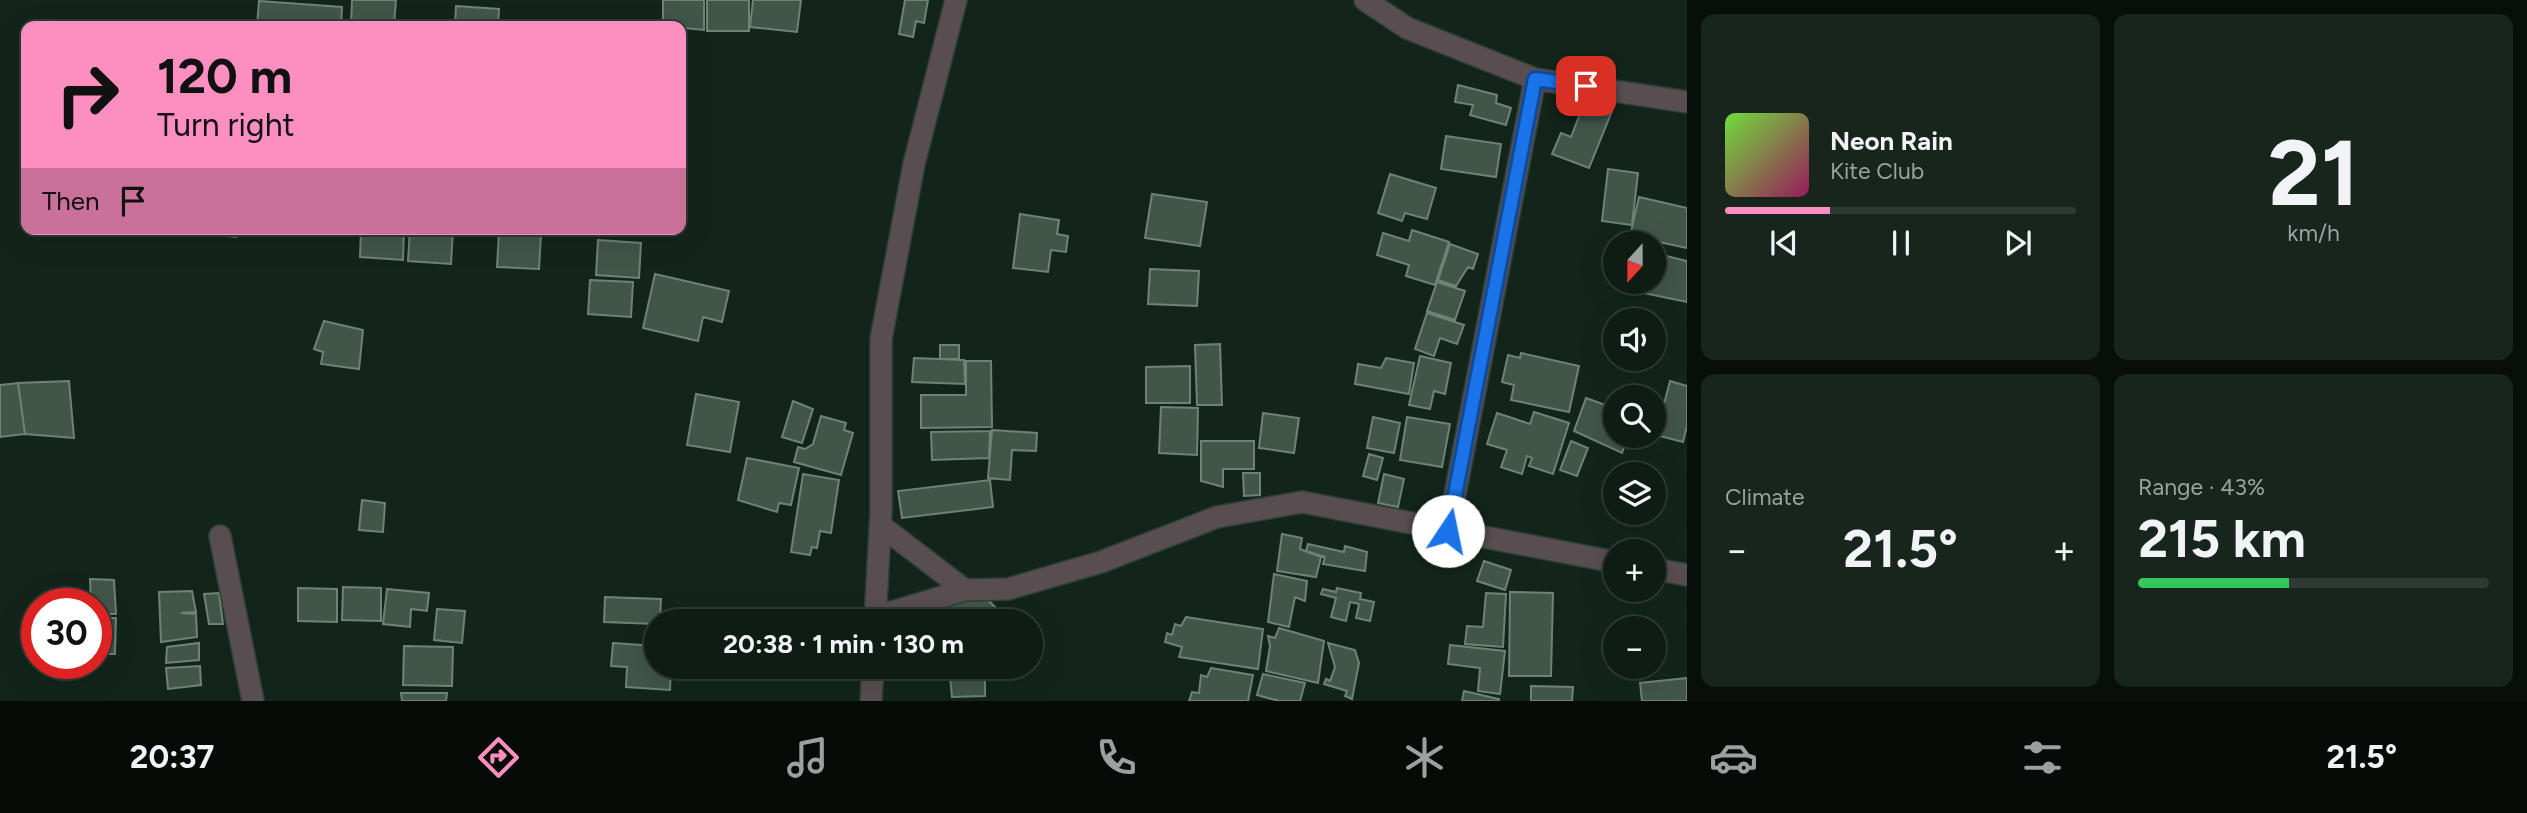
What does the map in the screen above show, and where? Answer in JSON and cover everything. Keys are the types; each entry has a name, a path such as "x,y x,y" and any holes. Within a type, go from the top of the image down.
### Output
{"street":[{"path":"876,609 880,525 881,339 914,164 956,0"},
{"path":"1365,0 1407,28 1535,79 1687,102"},
{"path":"1448,531 1535,79"},
{"path":"906,609 965,590 1008,589 1101,562 1217,517 1302,502 1603,560"},
{"path":"880,525 965,590"},
{"path":"220,536 253,701"},
{"path":"1666,571 1687,575"},
{"path":"871,701 872,679"}],"building":[{"path":"352,0 396,0 394,21 351,21"},
{"path":"663,0 704,0 704,30 686,28 686,21 663,21"},
{"path":"707,0 749,0 749,31 707,31"},
{"path":"753,0 801,0 797,32 750,27"},
{"path":"905,0 928,0 924,23 916,21 913,37 899,34"},
{"path":"259,1 342,7 341,21 257,21"},
{"path":"456,6 499,9 498,21 455,21"},
{"path":"1458,85 1497,95 1496,103 1511,108 1506,125 1470,115 1473,105 1455,102"},
{"path":"1585,101 1612,111 1589,168 1552,154 1561,133 1571,137"},
{"path":"1446,136 1501,144 1496,177 1441,169"},
{"path":"1608,169 1638,173 1632,225 1602,221"},
{"path":"1390,174 1436,188 1427,219 1405,213 1402,221 1378,213"},
{"path":"1152,194 1207,202 1200,246 1145,238"},
{"path":"1639,197 1687,208 1687,248 1666,244 1666,231 1631,231"},
{"path":"1020,214 1059,220 1057,234 1068,236 1066,252 1051,250 1048,272 1013,268"},
{"path":"1412,230 1449,242 1435,285 1406,276 1409,265 1377,255 1383,233 1409,241"},
{"path":"361,235 404,235 403,260 360,257"},
{"path":"410,235 453,235 451,264 408,261"},
{"path":"499,235 541,235 539,269 497,267"},
{"path":"598,240 641,243 639,278 596,275"},
{"path":"1450,244 1478,254 1473,269 1468,267 1456,286 1438,280"},
{"path":"1666,256 1687,261 1687,302 1648,294 1666,294"},
{"path":"1150,269 1199,271 1197,306 1148,304"},
{"path":"655,274 729,291 722,322 703,317 698,341 643,328"},
{"path":"590,280 633,282 631,317 588,314"},
{"path":"1437,282 1465,291 1455,320 1427,311"},
{"path":"1427,313 1464,325 1457,344 1440,338 1434,356 1415,349"},
{"path":"324,321 363,330 359,369 321,364 323,352 314,349"},
{"path":"1220,344 1222,405 1197,405 1195,345"},
{"path":"940,345 959,345 959,359 940,359"},
{"path":"1521,353 1579,366 1569,412 1511,400 1514,385 1502,382 1508,355 1520,358"},
{"path":"1420,356 1451,363 1445,394 1434,391 1430,409 1409,405"},
{"path":"914,358 964,360 965,384 912,382"},
{"path":"1386,358 1414,363 1409,394 1355,384 1358,364 1381,368"},
{"path":"966,361 991,361 992,427 921,428 921,395 966,395"},
{"path":"1190,366 1190,403 1146,403 1146,367"},
{"path":"69,381 74,438 25,434 18,383"},
{"path":"1670,381 1687,386 1687,426 1683,442 1666,438 1666,396"},
{"path":"18,383 25,434 0,437 0,385"},
{"path":"696,394 739,402 730,452 687,445"},
{"path":"1586,398 1603,404 1603,444 1574,431"},
{"path":"793,401 813,409 802,443 782,437"},
{"path":"1161,407 1198,408 1197,455 1159,453"},
{"path":"1534,412 1569,423 1553,474 1529,466 1532,458 1527,456 1522,474 1501,467 1507,450 1487,444 1497,413 1530,424"},
{"path":"1263,413 1299,418 1294,453 1259,448"},
{"path":"821,416 846,423 844,430 853,433 841,475 794,462 798,447 805,449 813,444"},
{"path":"1373,417 1400,423 1394,453 1367,448"},
{"path":"1407,417 1450,424 1442,467 1400,460"},
{"path":"992,430 1037,433 1036,451 1012,450 1010,480 988,478"},
{"path":"990,431 989,458 932,460 931,432"},
{"path":"1201,441 1254,441 1254,469 1223,469 1223,487 1201,481"},
{"path":"1571,441 1588,448 1577,476 1560,470"},
{"path":"1611,448 1624,448 1622,453"},
{"path":"1369,454 1383,458 1377,480 1363,476"},
{"path":"747,458 799,468 791,505 779,503 777,512 738,500"},
{"path":"1243,473 1260,473 1260,495 1244,496"},
{"path":"803,474 839,480 831,533 820,531 817,548 812,547 810,555 791,552"},
{"path":"1384,474 1404,479 1398,507 1378,503"},
{"path":"990,480 993,507 902,518 898,491"},
{"path":"362,500 385,503 383,532 359,530"},
{"path":"1282,534 1302,538 1300,549 1321,557 1316,577 1277,571"},
{"path":"1308,544 1344,552 1345,546 1367,552 1365,571 1323,564 1325,557 1306,551"},
{"path":"1484,561 1511,570 1505,590 1477,581"},
{"path":"1274,574 1307,581 1305,601 1295,597 1289,627 1268,622"},
{"path":"90,579 114,580 116,614 112,614 112,588 90,588"},
{"path":"343,587 381,588 381,621 342,620"},
{"path":"298,588 337,589 337,622 298,621"},
{"path":"1337,588 1361,593 1360,599 1374,602 1370,621 1356,618 1359,604 1350,602 1346,621 1331,617 1336,598 1321,594 1323,589 1336,592"},
{"path":"387,589 429,593 427,611 411,609 410,627 383,624"},
{"path":"192,591 196,612 181,613 196,614 197,637 161,642 159,592"},
{"path":"1510,592 1553,593 1551,676 1509,676"},
{"path":"219,593 223,624 209,624 204,594"},
{"path":"1486,593 1506,594 1503,647 1465,644 1467,626 1483,627"},
{"path":"984,596 997,609 940,609 945,600"},
{"path":"605,597 661,599 661,609 644,609 644,624 604,622"},
{"path":"437,609 465,611 462,643 434,640"},
{"path":"1186,617 1263,629 1258,669 1179,657 1182,647 1165,642 1167,633 1172,635 1175,624 1181,626"},
{"path":"112,618 116,618 115,654 112,654"},
{"path":"1279,628 1324,641 1318,683 1266,671 1270,646 1268,636 1275,638"},
{"path":"199,643 199,660 166,663 167,647"},
{"path":"613,643 644,645 644,679 670,679 670,690 626,687 627,667 611,666"},
{"path":"1328,643 1355,650 1359,663 1352,699 1345,696 1347,691 1324,684 1326,679 1330,681 1335,667"},
{"path":"1450,645 1505,651 1500,694 1478,691 1480,668 1448,664"},
{"path":"404,646 453,647 452,686 403,685"},
{"path":"200,666 201,685 168,689 166,668"},
{"path":"1211,668 1253,675 1248,701 1189,701 1192,692 1199,693 1201,675 1207,677"},
{"path":"1263,674 1305,683 1300,701 1279,701 1257,695"},
{"path":"1687,678 1687,701 1642,701 1640,683"},
{"path":"950,679 985,679 985,696 952,697"},
{"path":"1531,686 1573,687 1572,701 1531,701"},
{"path":"1464,691 1499,699 1499,701 1462,701"},
{"path":"401,693 447,693 446,701 402,701"}],"route":[{"path":"1448,531 1535,79 1586,86"}]}
